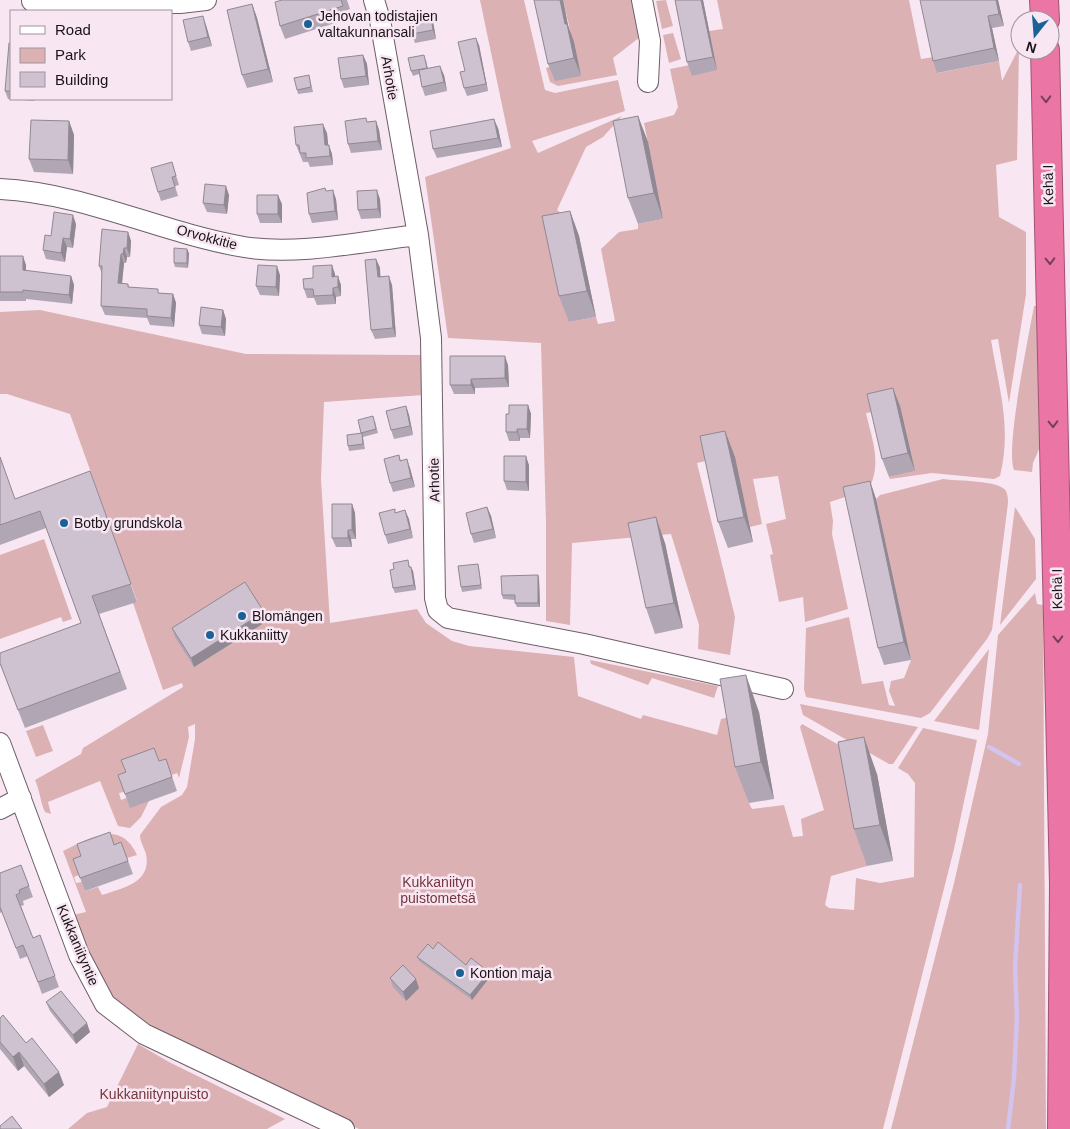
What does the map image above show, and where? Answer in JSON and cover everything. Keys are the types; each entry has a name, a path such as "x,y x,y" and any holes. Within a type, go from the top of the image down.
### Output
{"highway":[{"name":"Kehä I","path":"1045,60 1064,884 1062,1129"}],"street":[{"path":"32,1 52,4 180,3 206,0"},
{"name":"Arhotie","path":"374,0 380,20 418,235 433,373 435,598 438,610 448,618 472,624 584,644 783,689"},
{"path":"642,0 650,41 648,82"},
{"name":"Orvokkitie","path":"0,188 101,207 246,247 310,247 418,235"},
{"name":"Kukkaniityntie","path":"0,743 79,955 105,1004 144,1034 344,1129"},
{"path":"0,809 22,798"}],"green space":[{"path":"480,0 524,0 545,90 555,93 618,80 625,111 532,141 538,153 622,116 603,137 586,147 557,210 573,223 569,322 596,317 598,324 615,321 601,249 619,232 638,229 638,224 663,219 644,123 674,115 678,107 670,69 690,65 709,31 723,29 717,0 909,0 921,59 934,57 938,73 999,61 1002,81 1013,60 1019,60 1017,160 996,165 999,217 1026,232 1026,294 1009,403 998,339 991,340 1005,424 1005,441 1000,476 994,479 932,473 890,479 889,477 914,471 874,412 866,413 875,451 875,470 869,489 830,502 833,521 832,534 848,609 805,622 803,597 779,602 770,555 773,554 766,524 786,519 778,476 753,479 762,524 750,527 734,454 697,463 735,617 730,655 698,649 699,625 671,534 572,543 570,625 546,621 546,522 541,343 448,338 425,177 511,148"},
{"path":"563,0 637,0 644,34 613,58 617,75 558,86 550,82 546,68 552,66 581,76"},
{"path":"666,0 673,26 662,29 656,1"},
{"path":"673,33 681,59 669,63 663,35"},
{"path":"1034,306 1040,306 1040,447 1033,463 1032,472 1014,470 1012,458 1015,417"},
{"name":"Kukkaniityn puistometsä","path":"40,310 246,354 423,355 423,395 324,402 321,479 330,623 417,609 426,623 452,641 469,646 574,657 578,696 641,719 643,715 717,735 721,719 733,716 749,803 752,809 784,805 793,837 803,836 801,819 824,810 800,727 802,724 867,761 867,866 831,876 825,905 829,908 854,910 856,878 880,883 914,877 915,783 908,774 898,768 923,728 977,740 954,849 883,1129 359,1129 146,1030 109,999 69,916 86,912 63,851 93,837 113,834 122,837 130,844 137,855 127,858 126,856 78,872 79,875 74,877 76,883 82,882 85,891 98,887 102,895 126,887 140,878 147,864 140,835 161,807 182,795 187,787 195,739 195,724 188,727 189,737 179,778 177,773 172,775 171,772 123,788 124,792 119,793 121,800 126,798 149,801 141,817 130,828 118,826 100,781 48,802 51,814 45,812 35,780 81,754 83,748 183,687 182,683 163,690 133,603 137,601 70,414 7,394 0,394 0,312"},
{"path":"943,479 987,483 1002,487 1007,494 1008,503 992,630 987,639 930,713 921,718 806,697 804,689 806,628 849,617 862,684 883,681 889,705 895,706 889,691 891,681 904,678 911,660 876,499 880,495"},
{"path":"1015,507 1035,539 1036,579 1000,625"},
{"path":"44,539 72,619 63,622 61,617 0,639 0,555"},
{"path":"1035,593 1037,604 1043,605 1046,1129 891,1129 954,883 988,734 998,635"},
{"path":"989,649 979,730 934,721"},
{"path":"590,660 718,686 714,698 652,678 648,685 591,664"},
{"path":"800,704 918,727 893,764 889,764 803,715"},
{"path":"43,725 53,751 36,757 26,731"},
{"name":"Kukkaniitynpuisto","path":"138,1044 169,1062 285,1119 267,1129 68,1129 87,1113 107,1107"}],"building":[{"path":"282,0 341,0 343,6 280,26 275,2"},
{"path":"534,0 560,0 574,58 548,64"},
{"path":"675,0 701,0 713,57 687,62"},
{"path":"920,0 996,0 999,14 988,16 994,48 933,61"},
{"path":"252,4 268,69 242,75 227,10"},
{"path":"430,12 433,30 412,34 409,15"},
{"path":"203,16 208,37 188,42 183,20"},
{"path":"476,38 486,84 464,88 460,72 465,71 458,42"},
{"path":"9,43 10,43 10,91 5,91"},
{"path":"363,55 366,76 341,79 338,58"},
{"path":"424,55 427,68 411,71 408,58"},
{"path":"440,66 444,82 422,87 419,70"},
{"path":"309,75 311,87 297,90 294,78"},
{"path":"638,116 654,193 628,198 613,121"},
{"path":"366,118 367,122 376,121 378,141 348,144 345,121"},
{"path":"494,119 498,138 433,149 430,131"},
{"path":"31,120 69,121 68,160 29,159"},
{"path":"323,124 325,145 329,145 330,156 306,158 306,153 300,153 299,145 296,145 294,127"},
{"path":"172,162 176,176 172,177 175,187 158,192 151,168"},
{"path":"205,184 226,186 224,205 203,203"},
{"path":"325,188 326,191 333,190 335,211 309,214 307,193"},
{"path":"377,190 378,209 358,210 357,191"},
{"path":"257,195 278,195 278,214 257,214"},
{"path":"570,211 587,291 559,296 542,216"},
{"path":"54,212 73,215 70,239 63,238 61,253 43,250 45,235 51,236"},
{"path":"102,229 128,232 127,248 124,248 123,254 121,254 118,283 128,284 128,287 158,289 158,293 173,294 171,318 147,316 147,309 101,306 102,266 99,266"},
{"path":"174,248 187,249 187,263 174,263"},
{"path":"0,256 23,256 23,270 71,276 69,295 23,290 23,292 0,292"},
{"path":"376,259 378,277 389,276 393,328 371,330 365,260"},
{"path":"258,265 277,266 276,287 256,286"},
{"path":"332,265 332,277 338,276 338,287 333,288 333,295 314,296 313,289 304,289 303,279 313,278 313,266"},
{"path":"201,307 223,310 221,327 199,325"},
{"path":"450,356 505,356 505,378 471,379 471,385 450,385"},
{"path":"893,388 908,453 882,459 867,394"},
{"path":"509,405 528,405 527,429 517,429 517,432 506,432 506,414 509,414"},
{"path":"406,406 410,426 391,430 386,411"},
{"path":"373,416 376,429 361,433 358,420"},
{"path":"725,431 744,517 718,522 700,436"},
{"path":"362,433 363,444 348,446 347,435"},
{"path":"399,455 400,461 407,459 411,478 390,483 384,459"},
{"path":"504,456 526,456 526,482 504,481"},
{"path":"0,457 15,499 90,471 131,584 92,596 120,672 18,710 0,663 0,653 81,623 40,511 0,525"},
{"path":"870,481 904,642 878,648 843,487"},
{"path":"332,504 352,504 352,530 348,530 348,538 332,538"},
{"path":"487,507 493,529 471,534 466,513"},
{"path":"395,509 395,513 405,510 410,529 385,535 379,513"},
{"path":"656,517 674,603 646,608 628,523"},
{"path":"408,560 414,585 393,588 390,570 394,569 393,563"},
{"path":"478,564 481,585 461,587 458,566"},
{"path":"538,575 538,603 515,603 515,595 502,595 501,576"},
{"path":"245,582 264,612 191,658 172,628"},
{"path":"746,675 761,762 735,767 720,679"},
{"path":"864,737 880,825 854,829 838,742"},
{"path":"154,748 159,761 166,759 172,777 125,794 118,775 126,772 121,760"},
{"path":"110,832 114,845 121,842 128,861 80,878 73,859 81,856 77,844"},
{"path":"21,865 29,886 19,890 20,893 16,895 33,938 40,935 55,976 38,982 23,945 16,948 0,907 0,873"},
{"name":"Kontion maja","path":"438,942 466,965 471,958 489,972 470,995 417,957 428,944 433,949"},
{"path":"403,965 416,979 403,992 390,978"},
{"path":"61,991 87,1023 73,1035 46,1002"},
{"path":"3,1015 26,1043 32,1038 59,1072 44,1084 19,1052 13,1057 0,1042 0,1018"},
{"path":"12,1116 22,1129 0,1129 0,1126"}],"waterway":[{"path":"989,747 1019,764"},
{"path":"1008,1129 1014,1078 1017,1017 1015,967 1020,885"}],"place":[{"name":"Jehovan todistajien valtakunnansali","path":"308,24"},
{"name":"Botby grundskola","path":"64,523"},
{"name":"Blomängen","path":"242,616"},
{"name":"Kukkaniitty","path":"210,635"},
{"name":"Kontion maja","path":"460,973"}]}
